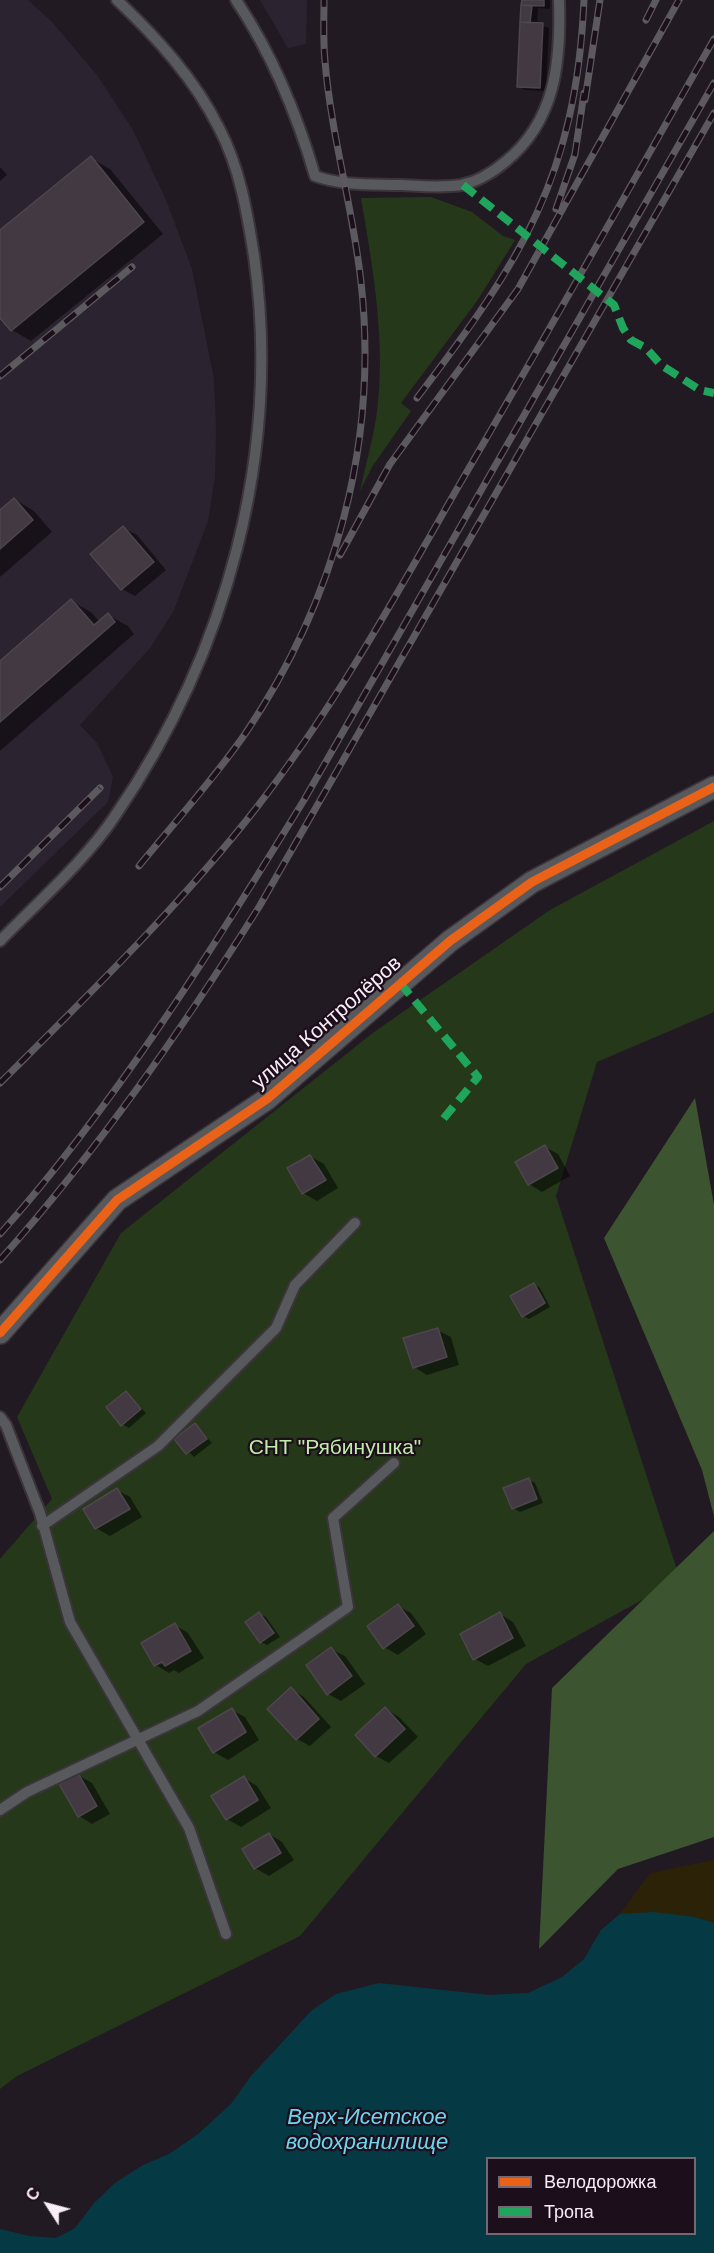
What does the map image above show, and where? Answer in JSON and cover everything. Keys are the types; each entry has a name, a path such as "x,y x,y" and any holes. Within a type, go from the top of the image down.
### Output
{"street":[{"name":"улица Контролёров","path":"0,1333 117,1200 267,1099 450,941 541,877 714,787"}],"lane":[{"path":"0,941 114,819 168,732 192,681 228,581 249,501 258,435 262,384 261,327 249,224 237,171 221,131 203,97 177,63 117,0"},
{"path":"236,0 282,86 303,133 315,176 345,183 443,186 463,185 498,167 528,139 540,120 557,74 560,0"},
{"path":"42,1526 158,1446 276,1328 295,1285 355,1223"},
{"path":"0,1417 6,1425 42,1526 70,1622 189,1828 226,1934"},
{"path":"0,1810 27,1792 198,1711 348,1607 333,1518 394,1463"}],"shaded area":[{"path":"0,0 28,0 52,22 97,75 133,130 166,200 192,269 214,379 216,428 215,477 208,521 174,610 151,647 80,725 97,743 113,777 108,802 0,907"},
{"path":"260,0 307,0 306,44 288,48"}],"green space":[{"path":"431,197 472,212 503,236 515,240 477,301 401,403 411,411 372,467 360,491 376,419 380,364 377,308 361,198"},
{"name":"СНТ \"Рябинушка\"","path":"714,821 714,1012 597,1062 556,1196 680,1579 526,1664 300,1936 17,2076 0,2089 0,1559 52,1499 17,1417 121,1233 374,1032 550,910"},
{"path":"695,1098 714,1205 714,1516 702,1470 604,1238"},
{"path":"714,1531 714,1837 618,1869 539,1949 552,1688"}],"sand":[{"path":"714,1860 714,1923 695,1917 620,1914 650,1873"}],"water":[{"name":"Верх-Исетское водохранилище","path":"654,1912 695,1917 714,1923 714,2253 0,2253 0,2229 29,2236 56,2238 75,2228 94,2203 115,2183 143,2165 169,2154 198,2134 231,2104 251,2076 312,2010 336,1994 379,1983 489,1995 528,1993 562,1977 584,1959 601,1930 620,1914"}],"building":[{"path":"522,0 544,0 544,6 521,5"},
{"path":"521,5 532,6 530,23 520,22"},
{"path":"520,22 543,23 540,88 517,87"},
{"path":"91,156 144,222 11,331 0,318 0,230"},
{"path":"14,498 33,520 0,549 0,510"},
{"path":"123,526 154,562 121,590 90,554"},
{"path":"71,599 94,625 108,613 115,622 0,722 0,661"},
{"path":"545,1145 558,1168 528,1185 515,1162"},
{"path":"310,1155 326,1180 302,1194 287,1168"},
{"path":"534,1283 545,1303 522,1317 510,1296"},
{"path":"438,1328 447,1357 413,1368 403,1338"},
{"path":"126,1391 141,1409 121,1426 106,1407"},
{"path":"195,1423 207,1439 186,1454 174,1439"},
{"path":"529,1478 537,1499 512,1509 503,1488"},
{"path":"117,1488 130,1509 95,1529 83,1509"},
{"path":"398,1604 414,1626 383,1649 367,1626"},
{"path":"259,1612 274,1633 260,1643 245,1622"},
{"path":"500,1612 513,1638 473,1660 460,1634"},
{"path":"175,1623 191,1651 165,1666 162,1662 154,1666 141,1643"},
{"path":"331,1647 352,1676 327,1695 306,1665"},
{"path":"291,1687 319,1719 296,1740 267,1709"},
{"path":"385,1707 405,1729 375,1757 355,1735"},
{"path":"232,1708 246,1732 213,1753 198,1728"},
{"path":"78,1773 97,1806 78,1817 59,1784"},
{"path":"244,1776 258,1800 226,1820 211,1796"},
{"path":"269,1833 281,1853 254,1869 242,1849"}],"railway":[{"path":"139,866 233,751 277,683 304,630 326,575 344,518 356,461 363,402 365,342 357,254 328,89 324,46 324,0"},
{"path":"417,398 486,303 513,259 536,214 555,168 569,118 579,62 584,0"},
{"path":"585,100 600,0"},
{"path":"646,20 656,0"},
{"path":"340,555 390,464 518,289 679,0"},
{"path":"0,1083 133,949 197,879 257,807 311,732 361,654 408,574 714,39"},
{"path":"0,1234 84,1132 161,1024 304,800 714,83"},
{"path":"556,209 575,154 584,93"},
{"path":"0,1260 71,1176 137,1089 259,907 714,113"},
{"path":"0,376 132,267"},
{"path":"0,887 100,788"}],"marked path":[{"path":"463,185 614,305 623,328 631,340 646,348 661,365 700,390 714,393"},
{"path":"400,983 478,1077 439,1124"}],"cycle path":[{"path":"0,1333 117,1200 267,1099 450,941 532,882 714,787"}]}
